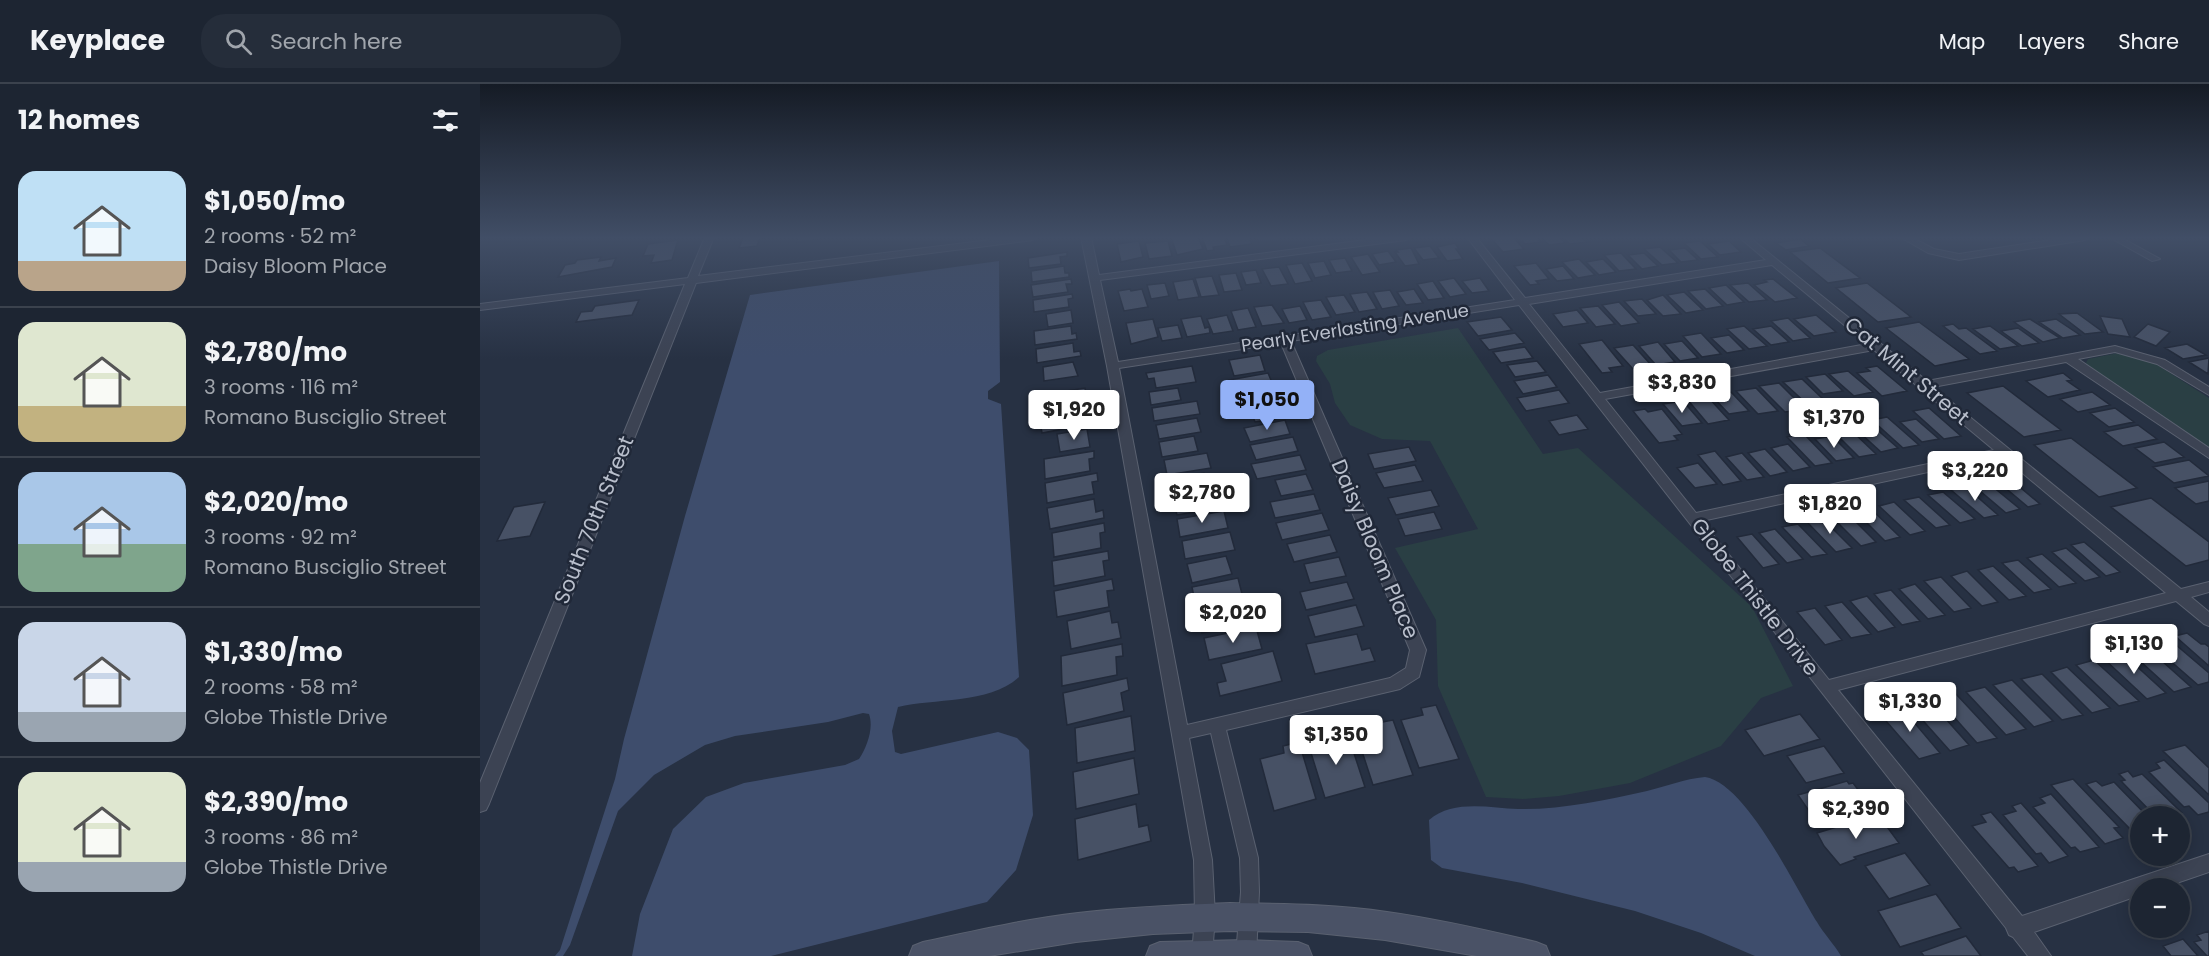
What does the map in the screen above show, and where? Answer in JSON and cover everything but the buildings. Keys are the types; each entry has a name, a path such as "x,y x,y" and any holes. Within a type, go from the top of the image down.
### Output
{"street":[{"name":"South 70th Street","path":"480,804 692,278"},
{"path":"480,308 717,278"},
{"path":"1096,278 1182,733 1203,860 1202,955"},
{"name":"Globe Thistle Drive","path":"1503,278 2016,928 2041,956"},
{"name":"Pearly Everlasting Avenue","path":"1113,366 1676,278"},
{"name":"Cat Mint Street","path":"1794,278 2209,620"},
{"name":"Daisy Bloom Place","path":"1182,733 1394,684 1413,672 1418,650 1285,339"},
{"path":"1596,397 1876,345"},
{"path":"1925,386 2115,349 2161,362 2209,392"},
{"path":"2068,358 2209,454"},
{"path":"1693,518 2004,452"},
{"path":"1826,687 2209,587"},
{"path":"1217,725 1249,858 1246,955"},
{"path":"2016,928 2209,863"},
{"path":"924,956 972,944 1065,928 1204,916 1249,916 1303,918 1421,931 1473,940 1536,956"},
{"path":"1160,956 1298,956"}],"green space":[{"path":"1458,328 1543,454 1578,448 1752,607 1793,686 1761,698 1721,746 1630,783 1559,796 1523,799 1486,797 1438,686 1436,620 1395,548 1478,529 1430,441 1382,439 1350,425 1335,403 1330,384 1316,361 1317,356 1328,350"},
{"path":"2118,353 2156,364 2209,398 2209,449 2089,368 2086,363 2088,359"}],"water":[{"path":"877,278 999,278 1000,382 988,391 988,399 1001,404 1019,677 1007,686 977,696 898,707 892,731 895,752 901,754 998,732 1017,738 1029,750 1033,815 1016,870 987,902 771,956 632,956 640,914 673,829 706,797 744,783 845,765 859,759 865,749 871,725 869,714 863,713 828,722 735,736 705,745 654,775 618,811 570,945 563,956 555,956 560,950 615,779 685,516 750,295"},
{"path":"1705,777 1721,784 1737,797 1753,816 1820,926 1841,956 1755,956 1701,933 1635,911 1522,883 1442,868 1431,860 1429,820 1449,809 1472,806 1534,809 1567,806 1616,798"}]}
